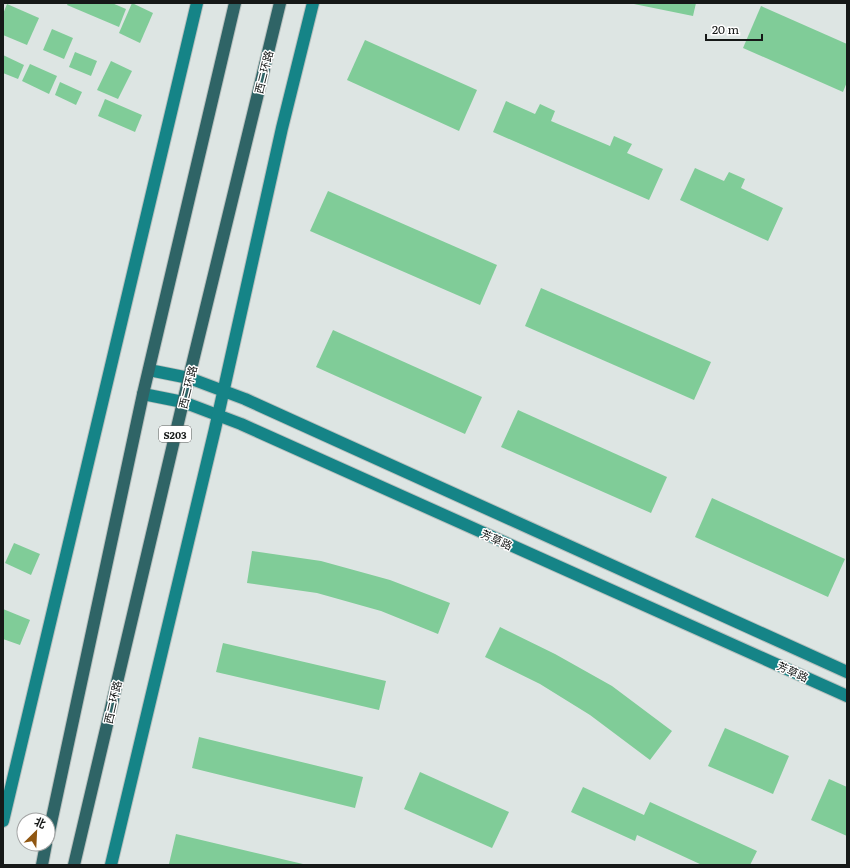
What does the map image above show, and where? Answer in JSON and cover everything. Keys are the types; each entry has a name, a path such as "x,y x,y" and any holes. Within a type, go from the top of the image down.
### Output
{"main road":[{"path":"53,812 143,394 235,3"},
{"name":"西二环路","path":"74,865 183,402 280,3"},
{"path":"42,865 44,852"}],"street":[{"path":"3,821 197,3"},
{"path":"111,865 218,415 282,128 313,3"},
{"name":"芳草路","path":"149,370 189,378 223,391 847,672"},
{"name":"芳草路","path":"143,394 183,402 218,415 847,696"}],"building":[{"path":"68,3 112,3 126,9 119,27 67,5"},
{"path":"132,3 153,13 140,43 119,33"},
{"path":"629,3 696,3 693,16"},
{"path":"7,4 39,18 27,45 3,35 3,14"},
{"path":"761,6 847,44 847,82 843,92 743,48"},
{"path":"52,29 73,38 64,59 43,50"},
{"path":"365,40 477,90 459,131 347,80"},
{"path":"75,52 97,61 91,76 69,67"},
{"path":"3,55 24,65 18,79 3,73"},
{"path":"111,61 132,71 118,99 97,90"},
{"path":"30,64 57,76 49,94 22,81"},
{"path":"60,82 82,92 76,105 55,95"},
{"path":"105,99 142,115 135,132 98,116"},
{"path":"506,101 535,114 540,104 555,111 551,121 610,146 614,136 632,144 627,153 663,169 649,200 493,132"},
{"path":"695,168 724,181 729,172 745,179 741,188 783,208 768,241 680,200"},
{"path":"328,191 497,265 480,305 310,231"},
{"path":"541,288 711,362 694,400 525,326"},
{"path":"333,330 482,397 465,434 316,367"},
{"path":"518,410 667,477 651,513 501,447"},
{"path":"712,498 845,559 828,597 695,537"},
{"path":"14,543 40,554 31,575 5,563"},
{"path":"252,551 321,561 390,580 450,603 438,634 381,611 317,593 247,583"},
{"path":"3,609 30,620 20,645 3,639"},
{"path":"500,627 555,654 612,686 672,731 650,760 590,715 540,684 485,657"},
{"path":"223,643 386,681 379,710 216,672"},
{"path":"725,728 789,756 773,794 708,766"},
{"path":"199,737 363,777 355,808 192,768"},
{"path":"420,772 509,812 492,848 404,809"},
{"path":"829,779 847,787 847,836 811,820"},
{"path":"583,787 644,815 650,802 757,851 750,865 702,865 637,835 635,841 571,812"},
{"path":"176,834 303,864 303,865 169,864"}]}
